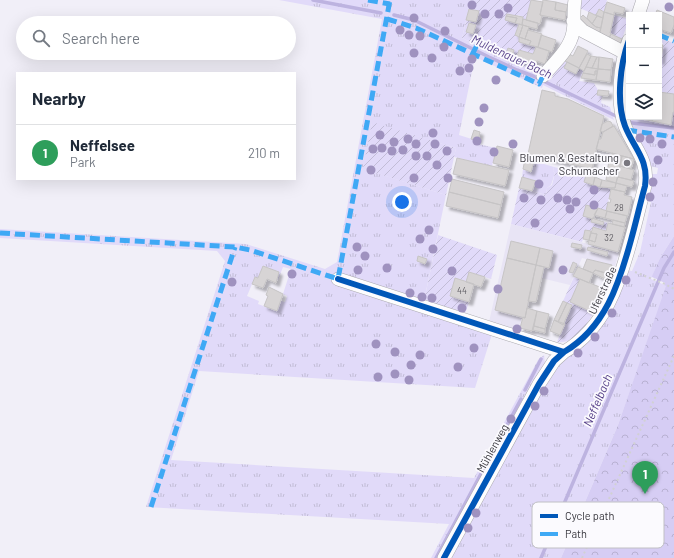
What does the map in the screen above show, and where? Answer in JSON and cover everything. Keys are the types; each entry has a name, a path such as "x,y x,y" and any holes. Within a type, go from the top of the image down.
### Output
{"street":[{"path":"543,76 572,39 573,9 575,0"},
{"path":"639,12 643,0"},
{"name":"Uferstraße","path":"573,21 583,31 626,46"},
{"name":"Uferstraße","path":"564,352 586,336 599,321 612,297 623,268 645,186 645,166 623,119 620,94 627,48"},
{"path":"338,279 564,352"},
{"name":"Mühlenweg","path":"444,558 536,390 554,361 564,352"}],"path":[{"path":"623,268 651,278 674,289"},
{"path":"608,502 674,356"},
{"path":"582,558 587,548"}],"shaded area":[{"path":"511,224 619,252 615,266 582,258 570,285 541,278 536,302 529,301 525,318 522,317 519,331 489,322"}],"green space":[{"path":"279,0 471,0 462,38 610,107 614,120 543,85 542,88 475,57 459,135 478,141 478,144 496,148 492,166 454,157 456,148 372,123 364,169 446,195 424,301 492,334 475,388 199,371 171,460 474,478 538,360 544,355 545,364 531,390 528,391 441,558 431,558 449,524 146,507 225,261 217,251 0,238 0,229 246,244 325,269 337,262 382,19","holes":["263,266 279,272 277,280 283,267 291,269 283,294 287,296 285,302 281,301 277,311 258,304 259,301 247,296 255,277 258,278"]},
{"path":"471,0 531,0 526,20 518,15 507,14 505,19 519,24 515,35 519,37 519,42 536,47 533,54 519,50 516,59 529,64 533,67 531,70 462,38"},
{"path":"579,0 607,0 604,12 599,9 596,15 577,7"},
{"path":"614,15 626,18 626,28 622,39 610,33"},
{"path":"662,39 674,43 674,125 643,120 662,120"},
{"path":"565,53 566,61 584,71 579,81 594,83 598,90 597,95 602,95 601,104 551,80"},
{"path":"631,120 643,120 674,125 674,236 660,258 651,279 667,286 618,425 585,502 532,502 532,548 565,548 561,558 448,558 508,445 555,370 568,357 627,270 632,271 640,252 651,202 647,201 651,174 657,174 658,168 650,166"},
{"path":"372,122 456,148 446,195 363,169"},
{"path":"534,161 554,167 553,171 555,173 551,185 547,188 546,195 532,191 535,181 522,177 523,169 531,172"},
{"path":"554,167 586,175 584,182 611,189 606,211 587,205 584,216 608,223 606,231 593,227 591,231 586,230 582,242 511,224 519,188 546,195 547,188 552,185 555,173 553,171"},
{"path":"438,235 497,255 491,279 469,272 466,282 455,279 450,296 469,302 465,314 424,301"},
{"path":"674,236 674,558 561,558 565,548 664,548 664,502 585,502 618,425 666,286 664,285 665,283 652,277 660,258"},
{"path":"574,277 580,279 570,302 594,312 588,323 579,333 569,340 557,342 572,305 563,301"}],"building":[{"path":"531,0 543,2 540,15 542,16 540,24 526,20"},
{"path":"543,0 556,2 555,10 566,12 565,20 540,15"},
{"path":"556,2 568,5 566,12 555,10"},
{"path":"607,2 625,8 623,14 614,12 614,15 604,12"},
{"path":"469,9 479,11 476,22 466,20"},
{"path":"599,9 604,12 603,18 596,15"},
{"path":"589,12 597,16 592,24 587,18"},
{"path":"604,12 614,15 611,34 608,40 599,36"},
{"path":"662,12 674,17 674,25 671,33 662,30"},
{"path":"507,14 523,17 522,25 515,23 517,18 506,16"},
{"path":"583,15 596,27 601,28 599,36 578,20"},
{"path":"506,16 517,18 515,23 505,20"},
{"path":"597,16 603,18 601,28 592,24"},
{"path":"523,19 538,23 537,29 522,25"},
{"path":"469,23 476,25 473,34 466,32"},
{"path":"519,24 523,25 519,37 515,35"},
{"path":"523,25 529,27 525,39 519,37"},
{"path":"528,30 542,34 538,47 529,45 531,41 525,39"},
{"path":"611,34 622,39 620,45 608,40"},
{"path":"541,35 556,40 552,52 538,47"},
{"path":"519,37 531,41 529,45 519,42"},
{"path":"578,46 588,51 579,68 565,61 569,54 573,56"},
{"path":"536,47 549,51 545,64 537,61 533,67 529,64 516,60 519,50 533,54"},
{"path":"508,48 514,50 512,58 505,56"},
{"path":"587,54 591,56 584,71 579,68"},
{"path":"591,56 597,57 592,68 586,67"},
{"path":"597,57 599,57 598,69 592,68"},
{"path":"599,57 613,59 611,70 598,69"},
{"path":"567,62 579,68 576,74 564,68"},
{"path":"586,67 598,69 595,71 595,75 583,73"},
{"path":"598,69 611,70 610,82 596,80"},
{"path":"595,71 597,71 596,80 581,78 583,73 595,75"},
{"path":"542,90 555,93 555,96 568,99 604,116 592,169 528,154"},
{"path":"598,90 609,91 608,96 597,95"},
{"path":"662,92 674,94 674,112 671,125 652,121 662,120"},
{"path":"608,121 611,122 613,126 603,132 600,131 602,124"},
{"path":"614,126 634,159 596,149 603,132"},
{"path":"474,130 480,132 478,141 471,139"},
{"path":"497,146 513,150 509,167 493,163"},
{"path":"612,153 622,156 616,183 606,180 609,160 611,160"},
{"path":"622,156 634,159 631,169 620,166"},
{"path":"457,158 509,170 505,186 453,174"},
{"path":"525,159 534,161 531,172 523,169"},
{"path":"620,166 634,170 631,180 618,177"},
{"path":"586,175 595,177 593,185 584,182"},
{"path":"522,177 536,181 532,191 519,188"},
{"path":"595,177 602,180 600,187 593,185"},
{"path":"618,177 634,181 632,187 616,183"},
{"path":"452,179 504,192 501,205 449,192"},
{"path":"602,180 616,183 615,188 600,187"},
{"path":"616,183 627,186 625,192 611,189 615,188"},
{"path":"611,189 625,192 624,195 632,197 628,216 606,211 608,202 610,203 611,199 609,199"},
{"path":"449,192 501,205 498,218 446,206"},
{"path":"586,205 598,208 593,219 583,216"},
{"path":"598,208 607,211 605,218 594,215"},
{"path":"607,211 627,216 625,223 605,218"},
{"path":"592,218 604,222 603,225 591,222"},
{"path":"613,220 625,223 624,227 612,224"},
{"path":"608,223 625,227 618,252 588,244 589,240 595,242 597,234 591,233 593,227 606,231"},
{"path":"585,230 591,231 589,240 583,239"},
{"path":"591,233 597,234 595,242 589,240"},
{"path":"511,241 540,248 536,265 507,258"},
{"path":"572,243 582,245 581,249 571,247"},
{"path":"588,247 608,252 607,256 587,250"},
{"path":"540,248 553,251 549,268 536,265"},
{"path":"418,256 427,259 425,264 417,261"},
{"path":"507,258 536,265 525,318 495,310"},
{"path":"587,259 612,265 609,274 595,270 593,273 583,269"},
{"path":"573,262 577,264 573,273 569,272"},
{"path":"536,265 544,267 536,302 528,301"},
{"path":"263,266 279,272 276,283 267,279 263,288 252,284 255,277 258,278"},
{"path":"578,267 593,273 589,283 573,276"},
{"path":"595,270 609,274 607,280 593,273"},
{"path":"469,272 485,277 481,287 466,282"},
{"path":"455,278 474,284 469,302 450,296"},
{"path":"580,279 602,288 600,289 592,312 570,302"},
{"path":"269,287 283,294 277,311 264,306 268,296 266,295"},
{"path":"563,301 567,303 558,322 554,320"},
{"path":"567,303 572,305 563,325 558,322"},
{"path":"527,308 537,311 532,331 520,328 523,317 525,318"},
{"path":"537,311 549,314 545,329 534,326"},
{"path":"554,320 565,324 560,335 550,331"},
{"path":"534,326 545,329 545,333 533,330"}],"waterway":[{"name":"Muldenauer Bach","path":"313,0 381,13"},
{"name":"Muldenauer Bach","path":"394,15 414,20 620,118"},
{"name":"Muldenauer Bach","path":"627,121 632,123 674,128"},
{"name":"Neffelbach","path":"565,502 664,268 674,252"},
{"path":"525,390 541,359"},
{"path":"436,558 521,399"},
{"name":"Neffelbach","path":"541,558 545,548"}],"marked path":[{"path":"368,0 390,4"},
{"path":"0,233 235,247 250,250 338,279 390,0"},
{"path":"387,19 416,28 539,84 543,76"},
{"path":"662,36 674,41"},
{"path":"473,53 477,45"},
{"path":"627,130 674,137"},
{"path":"151,507 235,247"}],"cycle path":[{"path":"338,279 564,352 578,342 590,331 600,318 615,288 633,233 645,186 646,177 643,161 625,126 622,116 620,83 623,60 627,48"},
{"path":"444,558 539,384 554,361 564,352"}],"place":[{"name":"Blumen & Gestaltung Schumacher","path":"627,163"},
{"name":"Neffelsee","path":"645,494"}]}
